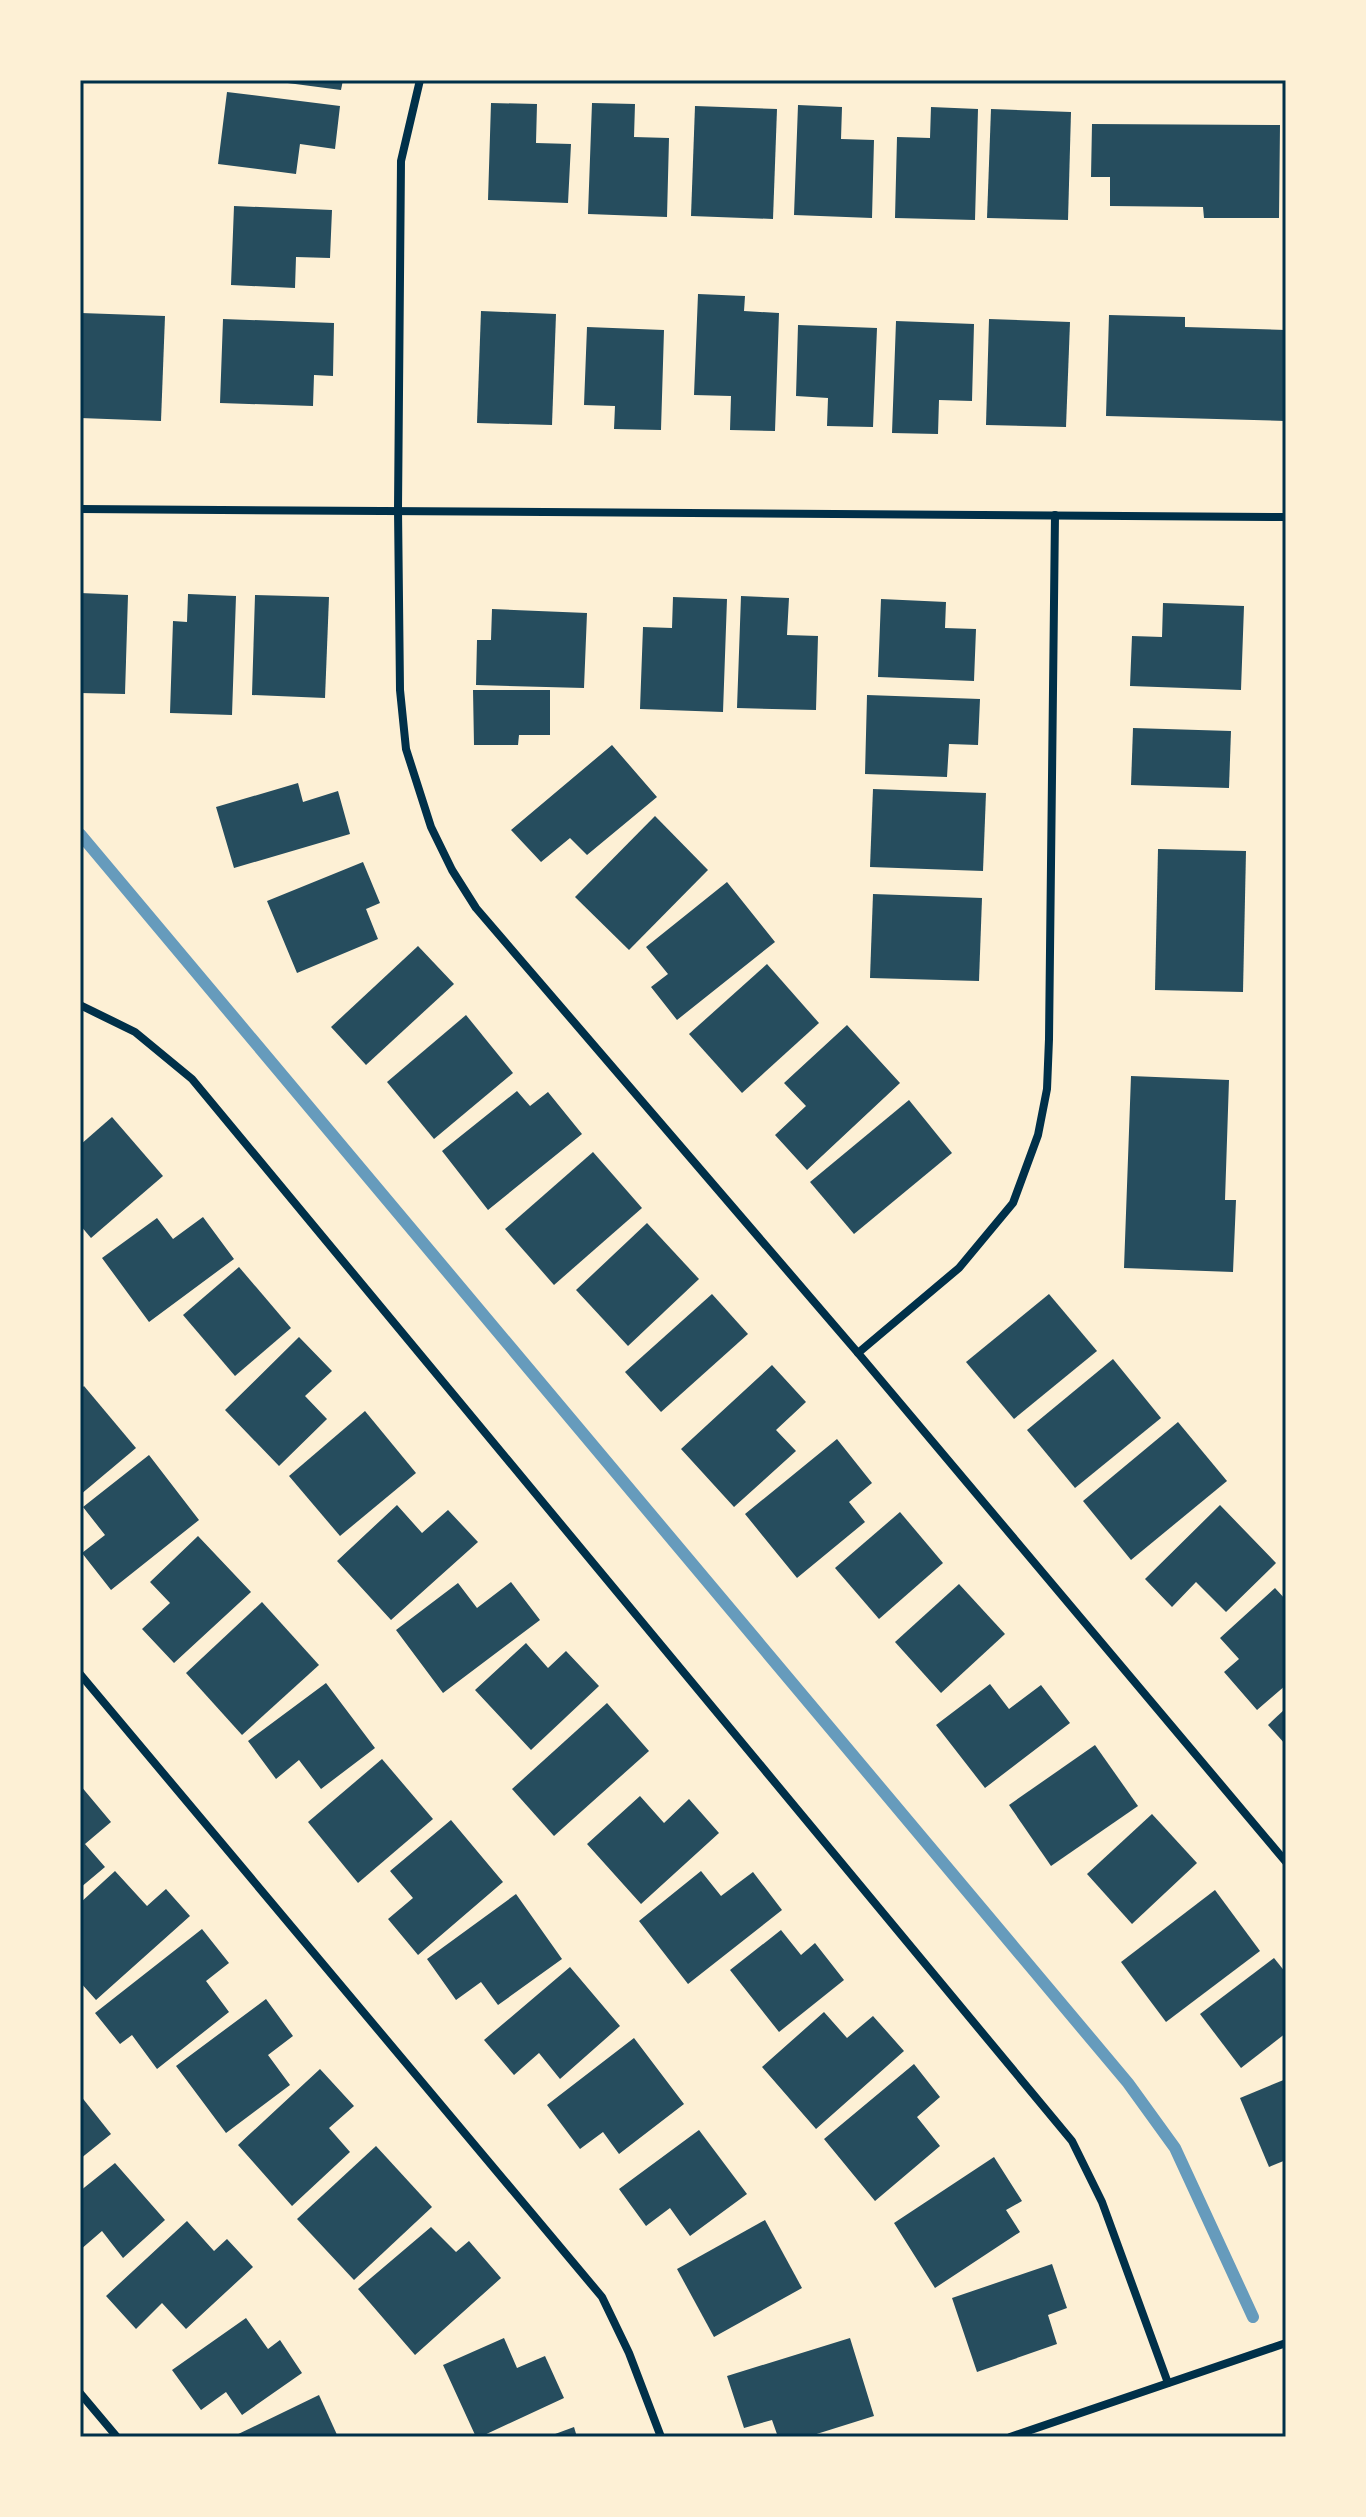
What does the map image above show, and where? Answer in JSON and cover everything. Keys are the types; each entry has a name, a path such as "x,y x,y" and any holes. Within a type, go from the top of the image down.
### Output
{"street":[{"path":"420,80 401,161 400,690 406,749 431,827 452,870 486,920 858,1353 1286,1862"},
{"path":"80,509 1286,517"},
{"path":"858,1353 959,1268 1004,1214 1013,1203 1038,1135 1047,1089 1049,1039 1055,515"},
{"path":"80,1005 135,1032 192,1079 1072,2141 1102,2202 1168,2383"},
{"path":"80,1674 602,2297 629,2353 661,2437"},
{"path":"1010,2437 1286,2343"},
{"path":"80,2393 117,2437"}],"building":[{"path":"280,80 343,80 341,90"},
{"path":"227,92 340,106 335,149 300,144 296,174 218,164"},
{"path":"491,103 537,104 536,143 571,144 568,203 488,200"},
{"path":"592,103 635,104 634,137 669,138 667,217 588,214"},
{"path":"798,105 842,107 841,139 874,140 872,218 794,215"},
{"path":"695,106 777,109 773,219 691,216"},
{"path":"931,107 978,109 975,220 895,218 897,137 930,138"},
{"path":"991,109 1071,112 1068,220 987,218"},
{"path":"1092,124 1280,125 1279,218 1204,218 1203,207 1110,206 1110,177 1091,177"},
{"path":"234,206 332,210 330,258 296,257 295,288 231,285"},
{"path":"698,294 745,296 744,311 779,313 775,431 730,430 731,396 694,395"},
{"path":"481,311 556,314 552,425 477,423"},
{"path":"81,313 165,316 161,421 80,418"},
{"path":"1109,315 1185,317 1185,327 1286,330 1286,421 1106,416"},
{"path":"223,319 334,323 333,376 314,375 313,406 220,403"},
{"path":"989,319 1070,322 1066,427 986,425"},
{"path":"896,321 974,324 972,401 939,400 938,434 892,433"},
{"path":"798,325 877,328 873,427 827,426 828,398 796,396"},
{"path":"587,327 664,330 661,430 614,429 615,406 584,405"},
{"path":"80,593 128,595 125,694 80,693"},
{"path":"188,594 236,596 232,715 170,713 173,621 187,622"},
{"path":"255,595 329,597 325,698 252,695"},
{"path":"741,596 789,598 787,635 818,636 816,710 737,708"},
{"path":"673,597 727,599 723,712 640,709 643,627 672,628"},
{"path":"881,599 946,602 945,628 976,629 974,681 878,677"},
{"path":"1163,603 1244,606 1241,690 1130,686 1132,636 1162,637"},
{"path":"492,609 587,613 584,688 476,685 477,640 491,640"},
{"path":"473,690 550,690 550,735 519,735 518,745 474,745"},
{"path":"867,695 980,699 978,745 949,744 947,777 865,774"},
{"path":"1133,728 1231,731 1229,788 1131,785"},
{"path":"612,745 657,797 587,855 570,838 541,862 511,830"},
{"path":"298,783 303,802 338,791 350,834 234,868 216,807"},
{"path":"873,789 986,793 983,871 870,867"},
{"path":"655,816 708,870 629,950 575,897"},
{"path":"1158,849 1246,851 1243,992 1155,990"},
{"path":"363,862 380,903 366,909 378,939 297,973 267,901"},
{"path":"727,882 775,942 677,1020 651,987 668,974 646,947"},
{"path":"873,894 982,898 979,981 870,978"},
{"path":"418,946 454,984 366,1065 331,1027"},
{"path":"767,964 819,1023 742,1093 689,1034"},
{"path":"466,1015 513,1073 434,1139 387,1082"},
{"path":"847,1025 900,1083 807,1170 775,1135 806,1106 784,1083"},
{"path":"1131,1076 1229,1080 1225,1200 1236,1200 1233,1272 1124,1268"},
{"path":"517,1091 530,1106 548,1092 582,1134 488,1210 442,1151"},
{"path":"909,1100 952,1153 854,1234 810,1182"},
{"path":"112,1117 163,1176 91,1238 80,1225 80,1145"},
{"path":"593,1152 642,1208 554,1285 505,1229"},
{"path":"203,1217 234,1259 149,1322 102,1258 157,1218 173,1239"},
{"path":"647,1223 699,1279 628,1346 576,1290"},
{"path":"239,1267 291,1328 235,1376 183,1315"},
{"path":"712,1294 748,1334 661,1412 625,1372"},
{"path":"1049,1294 1097,1351 1014,1419 966,1362"},
{"path":"299,1337 332,1371 305,1396 327,1419 279,1466 225,1410"},
{"path":"1113,1359 1161,1418 1075,1488 1027,1430"},
{"path":"772,1365 806,1402 776,1430 796,1451 734,1507 681,1449"},
{"path":"84,1386 136,1448 80,1495 80,1390"},
{"path":"365,1411 416,1473 340,1536 289,1476"},
{"path":"1178,1422 1227,1481 1131,1560 1083,1501"},
{"path":"837,1439 872,1483 849,1502 865,1522 797,1578 745,1514"},
{"path":"149,1455 199,1520 111,1590 82,1553 105,1535 83,1507"},
{"path":"397,1505 422,1533 448,1510 478,1542 391,1620 337,1561"},
{"path":"1220,1505 1276,1563 1226,1612 1196,1582 1172,1607 1145,1579"},
{"path":"900,1512 943,1563 879,1619 835,1568"},
{"path":"198,1536 251,1592 174,1663 142,1629 170,1603 150,1582"},
{"path":"511,1582 540,1620 443,1693 396,1630 458,1583 477,1608"},
{"path":"959,1584 1005,1634 941,1693 895,1642"},
{"path":"1275,1588 1286,1600 1286,1685 1257,1710 1224,1672 1239,1659 1220,1638"},
{"path":"262,1602 319,1665 242,1735 186,1673"},
{"path":"526,1643 548,1668 566,1651 599,1686 531,1750 475,1690"},
{"path":"326,1683 375,1748 321,1789 299,1760 276,1779 248,1741"},
{"path":"990,1684 1009,1709 1041,1685 1070,1723 985,1788 936,1725"},
{"path":"607,1703 649,1751 554,1836 512,1789"},
{"path":"1286,1708 1286,1745 1268,1725"},
{"path":"1095,1745 1138,1806 1051,1866 1009,1805"},
{"path":"382,1759 433,1819 358,1883 308,1822"},
{"path":"80,1785 111,1822 85,1844 105,1867 80,1888"},
{"path":"640,1796 664,1823 689,1799 719,1833 641,1904 587,1844"},
{"path":"1152,1814 1197,1863 1132,1924 1087,1874"},
{"path":"451,1820 503,1882 418,1955 388,1919 413,1898 390,1871"},
{"path":"115,1871 147,1906 166,1889 190,1916 96,2000 80,1982 80,1903"},
{"path":"701,1871 721,1896 753,1872 782,1910 688,1984 639,1921"},
{"path":"1215,1890 1260,1951 1166,2022 1121,1962"},
{"path":"516,1894 562,1959 498,2005 481,1982 456,2000 427,1959"},
{"path":"202,1929 229,1963 206,1981 229,2012 157,2069 132,2035 120,2044 95,2013"},
{"path":"781,1930 801,1955 815,1943 844,1980 779,2032 730,1970"},
{"path":"1274,1958 1286,1973 1286,2033 1241,2068 1200,2014"},
{"path":"570,1967 620,2026 560,2079 539,2053 514,2075 484,2040"},
{"path":"266,1999 293,2036 268,2055 290,2085 226,2133 176,2066"},
{"path":"824,2012 847,2038 873,2016 904,2051 816,2129 762,2067"},
{"path":"634,2038 684,2104 619,2154 603,2132 580,2149 547,2105"},
{"path":"914,2064 940,2097 917,2117 940,2146 875,2201 824,2139"},
{"path":"320,2069 354,2106 329,2128 350,2152 292,2206 238,2145"},
{"path":"1286,2079 1286,2160 1269,2167 1240,2098"},
{"path":"80,2095 111,2134 80,2159"},
{"path":"699,2130 747,2194 690,2236 670,2208 646,2226 619,2189"},
{"path":"376,2146 432,2207 354,2280 297,2219"},
{"path":"994,2157 1022,2201 1006,2210 1020,2232 935,2288 894,2223"},
{"path":"115,2163 165,2220 123,2258 102,2231 80,2250 80,2191"},
{"path":"765,2220 802,2288 714,2337 677,2269"},
{"path":"187,2221 214,2251 227,2239 253,2267 186,2329 162,2303 136,2329 106,2296"},
{"path":"431,2227 456,2252 469,2241 501,2278 415,2355 358,2289"},
{"path":"1052,2264 1067,2308 1048,2315 1057,2344 977,2372 952,2298"},
{"path":"246,2318 268,2349 280,2340 302,2373 242,2415 226,2392 201,2410 172,2370"},
{"path":"504,2338 517,2368 545,2356 564,2398 476,2437 443,2365"},
{"path":"850,2338 874,2416 807,2437 778,2437 772,2420 744,2428 727,2376"},
{"path":"319,2395 338,2437 232,2437"},
{"path":"574,2427 577,2437 547,2437"}],"waterway":[{"path":"80,834 1128,2083 1175,2148 1253,2317"}]}
